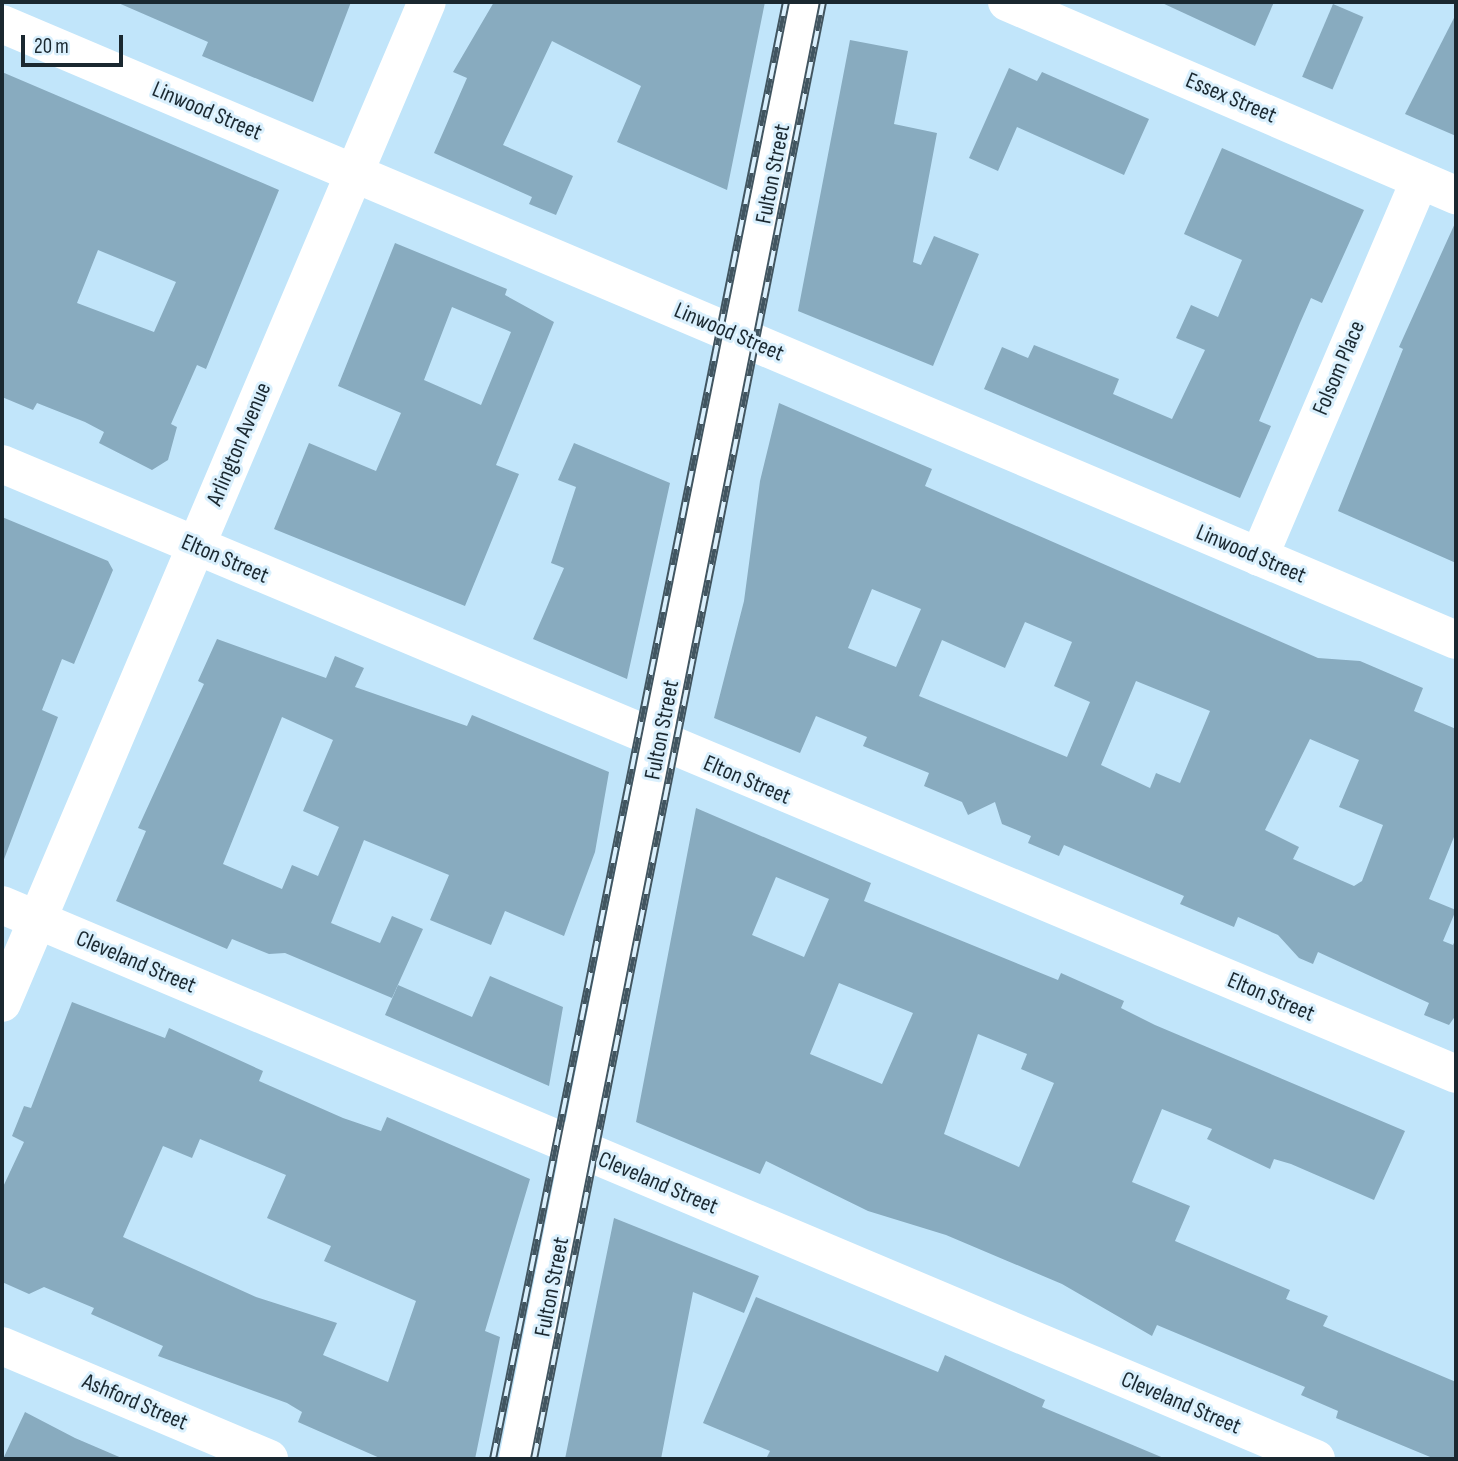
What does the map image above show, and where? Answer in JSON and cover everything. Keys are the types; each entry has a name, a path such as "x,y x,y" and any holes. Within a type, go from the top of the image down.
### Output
{"street":[{"name":"Arlington Avenue","path":"2,1003 427,2"},
{"name":"Fulton Street","path":"518,1459 807,2"},
{"name":"Essex Street","path":"1007,2 1456,195"},
{"name":"Linwood Street","path":"2,24 1456,640"},
{"name":"Folsom Place","path":"1259,557 1420,180"},
{"name":"Elton Street","path":"2,464 659,743 1456,1074"},
{"name":"Cleveland Street","path":"2,905 1316,1459"},
{"name":"Ashford Street","path":"2,1346 269,1459"}],"building":[{"path":"116,2 351,2 313,102 202,56 208,42"},
{"path":"494,2 765,2 727,190 617,142 641,86 552,41 503,145 573,176 556,215 529,204 532,197 434,153 467,78 453,72"},
{"path":"1160,2 1274,2 1255,46"},
{"path":"1333,4 1363,17 1333,90 1302,77"},
{"path":"1456,14 1456,136 1405,114"},
{"path":"850,40 908,51 894,124 937,133 913,262 921,265 934,236 979,254 933,366 798,311"},
{"path":"1009,68 1037,81 1042,72 1149,119 1124,175 1017,127 998,171 969,158"},
{"path":"2,72 279,190 206,369 197,365 171,424 177,427 168,460 152,470 99,443 104,432 85,422 37,403 33,410 2,397","holes":["98,250 176,282 154,332 77,303"]},
{"path":"1222,148 1364,210 1322,303 1311,298 1300,323 1259,421 1271,426 1240,498 984,389 1002,347 1028,358 1034,345 1119,379 1113,394 1172,419 1205,350 1176,338 1191,305 1218,317 1242,260 1184,234"},
{"path":"1456,221 1456,563 1338,511 1403,349 1399,347"},
{"path":"395,243 507,289 505,295 554,322 496,465 519,474 465,606 274,529 309,443 376,471 401,413 338,386","holes":["452,307 511,332 481,405 424,380"]},
{"path":"779,403 932,469 925,486 1318,658 1360,661 1423,688 1414,711 1456,729 1456,832 1429,899 1456,910 1443,941 1453,945 1456,938 1456,1015 1449,1025 1424,1015 1429,1003 1318,952 1313,964 1299,958 1278,935 1238,917 1234,927 1180,904 1184,896 1064,845 1059,856 1028,843 1031,836 1002,824 995,802 968,815 962,802 924,786 929,773 863,746 867,737 816,716 800,753 714,718 744,601 760,481","holes":["872,589 921,609 896,667 848,648","1025,622 1072,642 1054,686 1090,702 1067,757 919,696 942,640 1005,668","1136,681 1210,711 1180,783 1156,773 1150,788 1101,765","1310,739 1359,760 1339,807 1383,825 1362,881 1354,886 1293,859 1299,847 1265,830"]},
{"path":"574,443 670,483 627,679 533,639 564,568 551,563 576,487 558,480"},
{"path":"2,517 108,561 113,570 74,664 62,659 42,710 58,717 3,862"},
{"path":"217,639 326,678 335,656 364,668 355,687 467,726 472,715 609,772 595,852 564,936 505,911 491,945 430,920 449,875 364,840 331,923 380,943 392,916 423,929 392,998 285,953 269,954 232,939 227,949 116,901 146,831 138,828 204,684 198,681","holes":["282,717 333,740 303,811 339,827 318,876 292,865 282,889 223,864"]},
{"path":"696,808 871,883 864,901 1058,980 1061,973 1124,1001 1121,1008 1155,1025 1405,1131 1374,1200 1291,1164 1274,1159 1270,1169 1207,1139 1212,1129 1162,1109 1132,1182 1190,1206 1175,1241 1290,1290 1286,1299 1328,1316 1323,1326 1456,1382 1456,1459 1435,1459 1336,1418 1338,1411 1301,1395 1305,1387 1157,1325 1152,1336 1062,1284 946,1235 868,1211 766,1161 760,1174 636,1122","holes":["776,877 829,899 804,957 752,935","839,983 913,1013 882,1084 810,1054","978,1034 1027,1054 1021,1069 1054,1083 1019,1167 944,1134"]},
{"path":"490,976 563,1007 549,1086 385,1015 398,985 472,1017"},
{"path":"72,1002 165,1038 169,1028 263,1071 259,1081 343,1118 381,1131 387,1117 530,1179 485,1331 500,1337 475,1459 382,1459 298,1422 302,1412 287,1403 158,1356 163,1346 91,1314 94,1308 44,1287 29,1294 2,1282 2,1189 24,1142 12,1136 24,1106 31,1108","holes":["200,1139 286,1175 267,1218 331,1246 324,1261 416,1301 388,1382 323,1355 337,1323 256,1297 123,1237 163,1146 192,1158"]},
{"path":"614,1218 759,1276 744,1313 693,1292 661,1459 565,1459"},
{"path":"756,1297 938,1372 945,1355 1045,1400 1042,1407 1166,1459 766,1459 770,1451 703,1423"},
{"path":"25,1412 75,1438 124,1459 3,1459"}],"railway":[{"path":"493,1459 786,2"},
{"path":"534,1459 823,2"}]}
